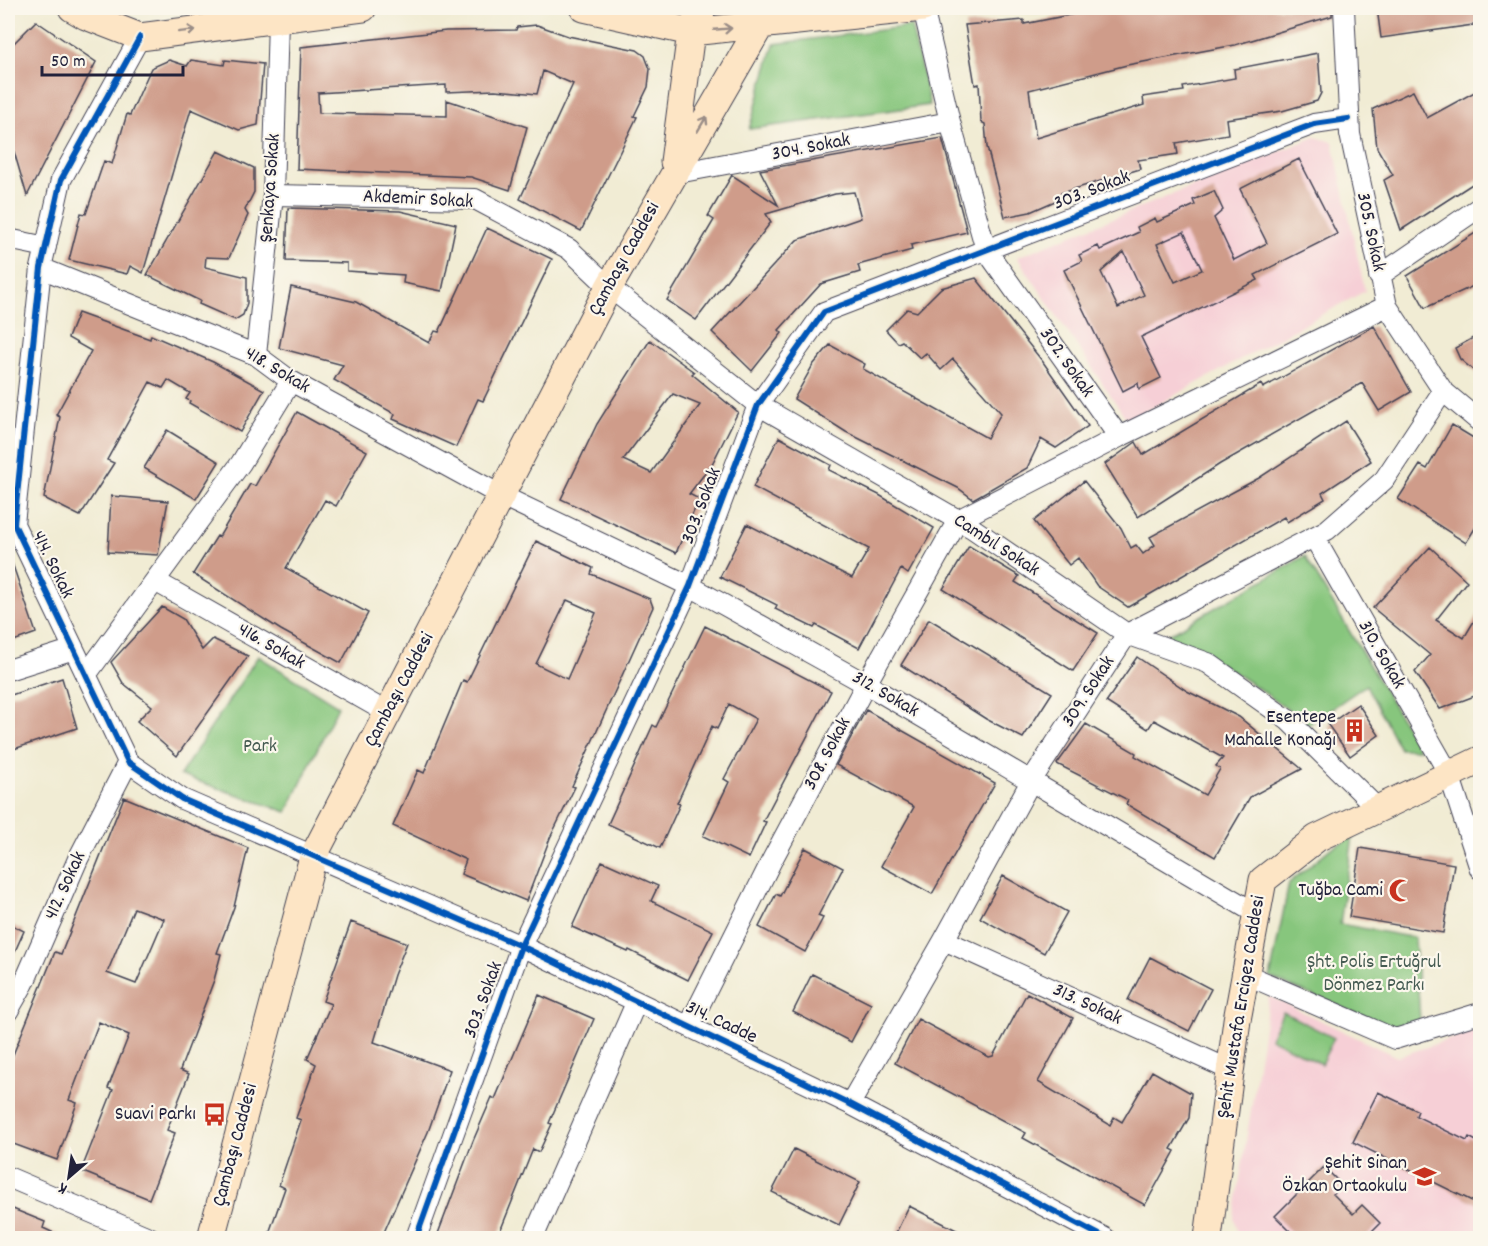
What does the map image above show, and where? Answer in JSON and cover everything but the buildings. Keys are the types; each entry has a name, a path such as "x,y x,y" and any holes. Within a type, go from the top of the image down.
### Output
{"main road":[{"path":"72,8 86,16 140,37 363,8"},
{"path":"584,8 691,32 764,17 923,8"},
{"name":"Çambaşı Caddesi","path":"672,174 691,32 702,8"},
{"name":"Çambaşı Caddesi","path":"211,1239 313,857 609,287 764,17"},
{"name":"Şehit Mustafa Ercigez Caddesi","path":"1208,1239 1230,1071 1263,880 1317,838 1480,760"}],"street":[{"name":"302. Sokak","path":"923,8 950,122 986,250 1119,437"},
{"name":"305. Sokak","path":"1344,8 1348,119 1387,306 1443,391 1480,422"},
{"name":"Şenkaya Sokak","path":"256,355 273,195 278,20"},
{"name":"414. Sokak","path":"140,37 61,180 42,268 14,524 128,762 182,799 313,857"},
{"name":"303. Sokak","path":"416,1239 521,946 690,586 758,405 824,312 1314,124 1348,119"},
{"name":"304. Sokak","path":"672,174 950,122"},
{"name":"Akdemir Sokak","path":"273,195 475,199 569,249 609,287"},
{"path":"1379,276 1480,207"},
{"path":"8,239 46,247"},
{"name":"418. Sokak","path":"42,268 256,355 291,381 502,496"},
{"name":"Cambıl Sokak","path":"609,287 758,405 958,520 1127,634 1208,663 1288,720 1377,808"},
{"path":"958,520 1119,437 1387,306"},
{"path":"86,675 242,463 291,381"},
{"name":"309. Sokak","path":"850,1104 944,940 1031,781 1127,634 1327,530 1384,480 1443,391"},
{"name":"312. Sokak","path":"502,496 690,586 866,684 1257,914"},
{"name":"308. Sokak","path":"689,1026 772,860 866,684 958,520"},
{"name":"310. Sokak","path":"1314,537 1449,774 1480,869"},
{"name":"416. Sokak","path":"155,581 388,713"},
{"path":"8,670 74,649"},
{"name":"412. Sokak","path":"8,1011 24,983 78,859 128,762"},
{"name":"314. Cadde","path":"313,857 521,946 636,1003 689,1026 850,1104 1106,1239"},
{"name":"313. Sokak","path":"944,940 1230,1071"},
{"path":"1245,974 1395,1039 1480,1013"},
{"path":"533,1239 636,1003"},
{"path":"8,1177 151,1239"}],"shaded area":[{"path":"1315,137 1333,142 1365,291 1128,421 1017,257"},
{"name":"Şehit Sinan Özkan Ortaokulu","path":"1269,996 1397,1057 1480,1029 1480,1238 1239,1238 1234,1217"}],"green space":[{"path":"911,26 930,105 749,129 774,44"},
{"path":"1305,556 1419,749 1400,749 1366,685 1308,725 1240,676 1166,636"},
{"name":"Park","path":"258,656 338,706 287,812 180,775"},
{"name":"Şht. Polis Ertuğrul Dönmez Parkı","path":"1353,837 1340,924 1415,938 1420,1021 1396,1030 1270,978 1289,883 1331,848"},
{"path":"1283,1012 1334,1038 1321,1064 1270,1038"}],"cycle path":[{"path":"140,37 61,180 41,268 14,524 128,762 182,799 521,946 850,1104 1105,1238"},
{"path":"416,1238 521,946 690,586 758,405 824,312 1314,124 1348,119"}],"place":[{"name":"Esentepe Mahalle Konağı","path":"1354,730"},
{"name":"Tuğba Cami","path":"1401,891"},
{"name":"Suavi Parkı","path":"214,1115"},
{"name":"Şehit Sinan Özkan Ortaokulu","path":"1425,1176"}]}
